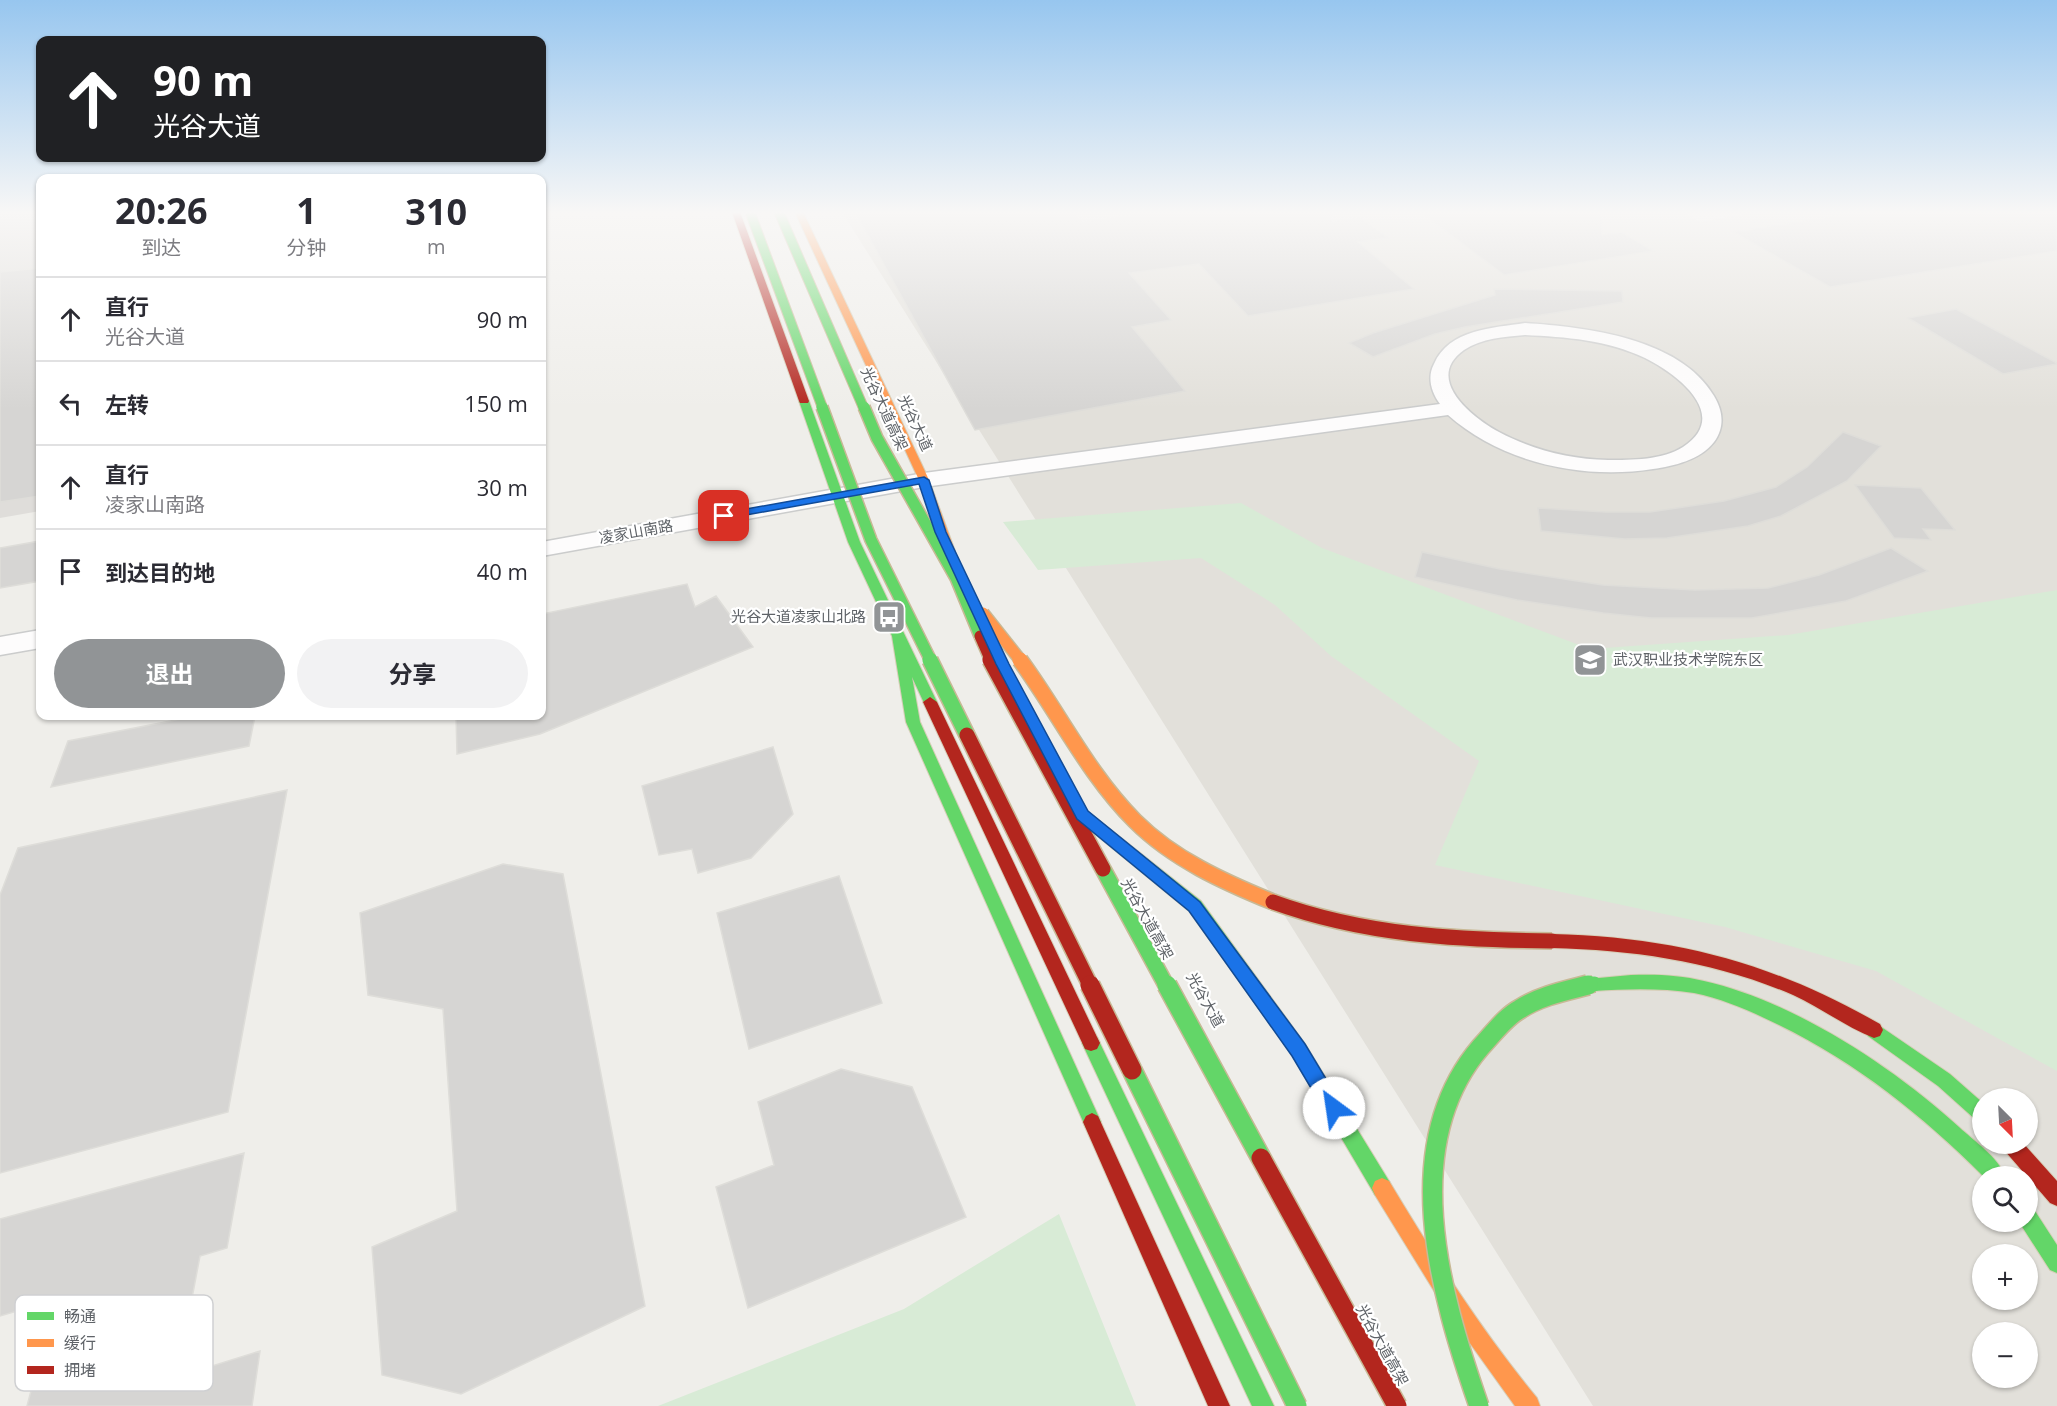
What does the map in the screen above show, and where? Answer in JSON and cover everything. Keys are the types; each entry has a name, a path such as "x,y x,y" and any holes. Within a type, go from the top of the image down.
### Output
{"main road":[{"path":"760,278 854,542 1263,1406"},
{"path":"774,278 871,540 1297,1406"},
{"name":"光谷大道高架","path":"807,278 877,438 956,578 999,680 1397,1406"},
{"name":"光谷大道","path":"830,278 924,480 941,532 998,654 1082,815 1362,1313"},
{"path":"956,578 1029,671 1080,752 1130,817 1181,857 1250,895 1326,922 1384,932 1495,942 1615,942 1749,969 1810,994 1866,1023 1972,1104"},
{"path":"898,637 913,722 1219,1406"},
{"path":"1082,815 1195,906 1299,1050 1427,1263 1498,1369 1529,1406"},
{"path":"1479,1406 1441,1283 1433,1233 1435,1148 1441,1113 1457,1075 1482,1041 1510,1015 1548,996 1594,984 1649,981 1697,986 1762,1008 1802,1024 1874,1067 1908,1091 1956,1133 1987,1166"},
{"path":"2021,1154 2057,1196"},
{"path":"2037,1232 2057,1263"}],"street":[{"path":"1525,329 1568,331 1612,340 1653,355 1684,374 1706,395 1715,417 1709,438 1688,454 1654,464 1611,467 1563,461 1518,448 1480,429 1453,408 1439,384 1442,362 1458,345 1487,334 1525,329"},
{"name":"凌家山南路","path":"546,548 924,480 1453,408"},
{"path":"0,646 36,640"}],"shaded area":[{"path":"0,278 36,278 36,512 0,518"},
{"name":"武汉职业技术学院东区","path":"883,278 2057,278 2057,1406 1593,1406"}],"green space":[{"path":"1241,503 1322,548 1590,649 1788,635 2057,590 2057,1071 1876,971 1725,927 1435,865 1479,761 1331,656 1275,605 1201,558 1038,570 1003,522"},
{"path":"1059,1214 1136,1406 658,1406 904,1309"}],"building":[{"path":"0,278 36,278 36,497 0,502"},
{"path":"891,278 1133,278 1171,320 1132,327 1185,391 975,430"},
{"path":"1212,278 1400,278 1414,289 1248,316"},
{"path":"1813,278 1889,278 1830,287"},
{"path":"1494,289 1622,291 1623,302 1465,327 1435,334 1373,357 1349,343 1373,333 1495,295"},
{"path":"1956,309 2057,364 2003,374 1908,318"},
{"path":"1843,432 1881,446 1847,481 1781,516 1748,526 1667,538 1625,539 1541,531 1538,508 1650,512 1724,501 1776,487 1807,467"},
{"path":"1855,485 1921,488 1955,530 1923,529 1931,540 1894,538"},
{"path":"36,542 36,582 0,588 0,548"},
{"path":"1891,548 1928,571 1846,601 1752,618 1651,618 1603,613 1517,600 1415,577 1422,552 1500,569 1603,585 1695,590 1768,588 1819,575"},
{"path":"687,584 695,607 716,596 753,647 540,734 457,754 456,720 546,720 546,613"},
{"path":"176,720 254,720 249,746 51,787 68,741"},
{"path":"773,747 793,814 751,858 698,873 692,849 659,855 642,786"},
{"path":"287,790 228,1112 0,1173 0,895 18,848"},
{"path":"503,864 563,874 645,1306 461,1394 382,1375 372,1247 457,1211 443,1009 368,995 360,913"},
{"path":"839,876 882,1003 749,1049 717,913"},
{"path":"841,1069 912,1087 966,1217 748,1308 716,1187 774,1165 758,1102"},
{"path":"244,1153 227,1248 200,1256 193,1295 15,1295 15,1312 0,1316 0,1219"},
{"path":"260,1351 252,1406 27,1406 31,1391 213,1391 213,1366"}],"traffic: fast":[{"path":"774,278 871,540 967,735"},
{"path":"807,278 877,438 956,578 980,636"},
{"path":"804,401 854,542 930,702"},
{"path":"898,637 913,722 1092,1122"},
{"path":"1082,815 1195,906 1299,1050 1382,1188"},
{"path":"1103,869 1261,1158"},
{"path":"1594,984 1631,982 1682,984 1724,994 1772,1013 1834,1045 1892,1084 1945,1127 1986,1166"},
{"path":"1479,1406 1462,1358 1437,1254 1432,1201 1436,1149 1448,1100 1472,1055 1509,1016 1539,999 1594,984"},
{"path":"1874,1030 1944,1080 1972,1105"},
{"path":"1091,1043 1263,1406"},
{"path":"1132,1070 1297,1406"},
{"path":"2037,1232 2057,1263"}],"traffic: slow":[{"path":"830,278 924,480 949,551"},
{"path":"983,613 1025,666 1106,788 1136,822 1183,859 1237,887 1273,902"},
{"path":"1382,1188 1470,1327 1529,1406"}],"traffic: jam":[{"path":"760,278 804,401"},
{"path":"980,636 999,680 1103,869"},
{"path":"930,702 1091,1043"},
{"path":"967,735 1132,1070"},
{"path":"1273,902 1340,923 1410,935 1481,940 1552,941"},
{"path":"1552,941 1636,946 1719,962 1799,990 1874,1030"},
{"path":"1092,1122 1219,1406"},
{"path":"2021,1154 2057,1196"},
{"path":"1261,1158 1397,1406"}],"place":[{"name":"光谷大道凌家山北路","path":"889,617"},
{"name":"武汉职业技术学院东区","path":"1590,660"}],"route":[{"path":"724,516 924,480 941,532 1002,664 1082,815 1195,906 1299,1050 1334,1108"}]}
